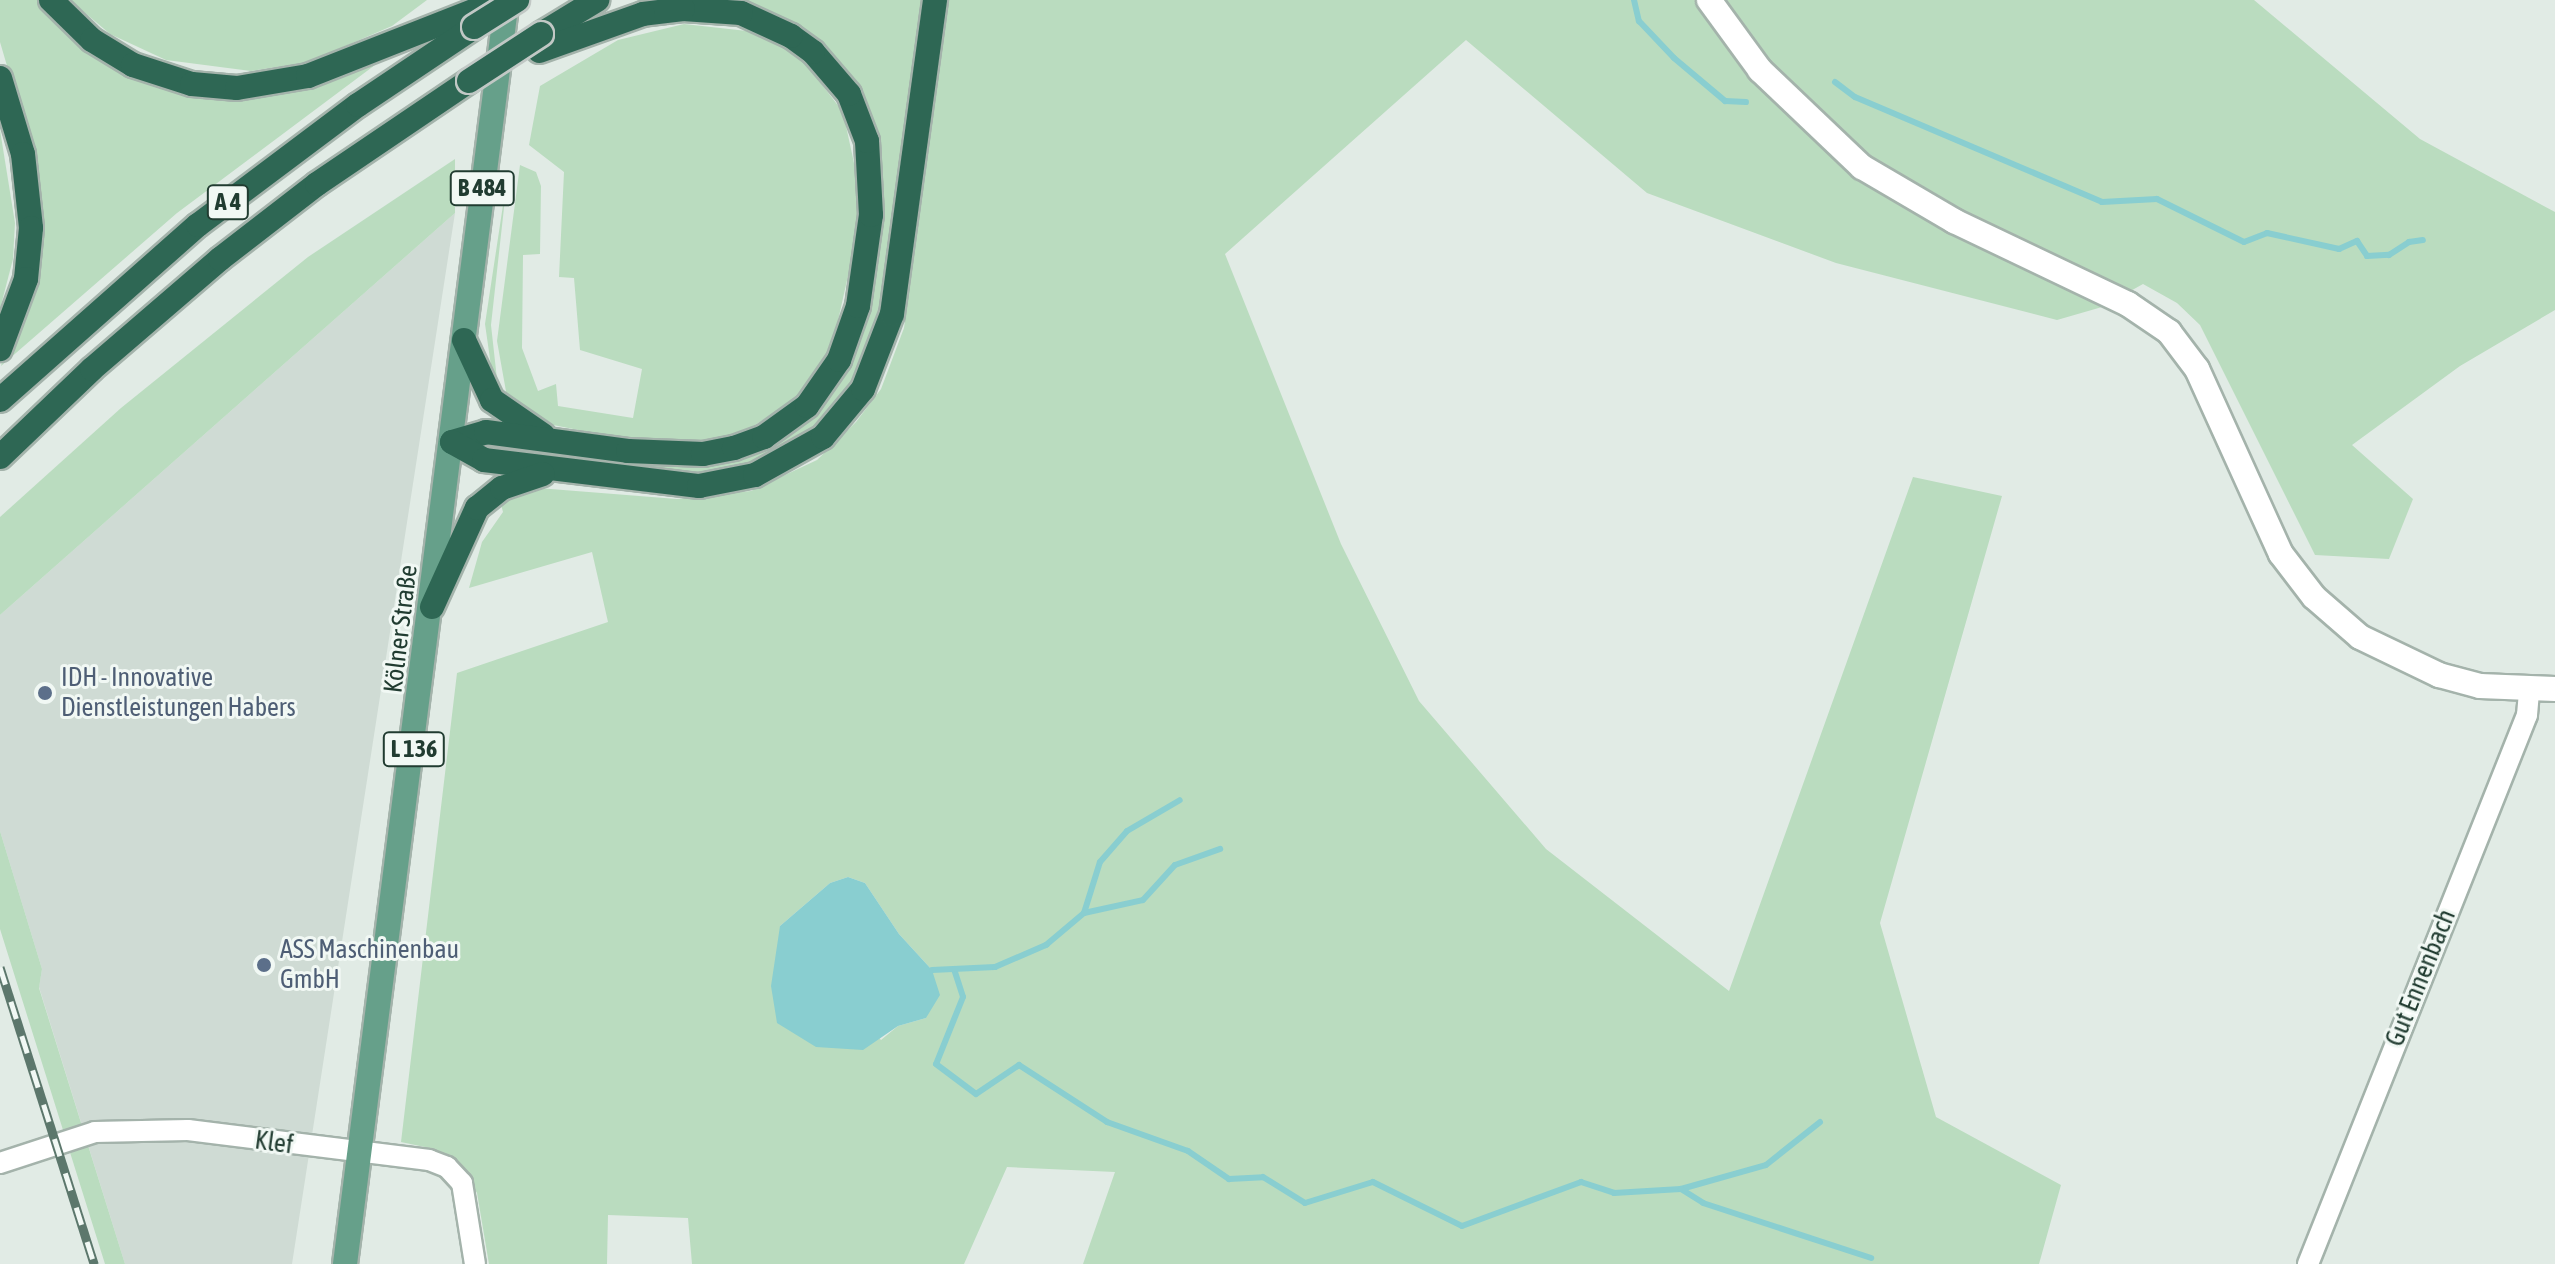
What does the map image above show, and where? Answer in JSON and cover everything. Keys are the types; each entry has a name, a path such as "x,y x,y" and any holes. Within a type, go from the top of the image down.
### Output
{"highway":[{"path":"51,0 92,40 133,65 192,84 237,88 308,76 475,18 501,0"},
{"name":"A 4","path":"0,400 198,225 475,18 517,0"},
{"path":"540,43 597,0"},
{"path":"452,442 484,460 553,471 670,486 729,483 801,453 843,416 874,366 892,314 935,0"},
{"path":"452,442 486,432 703,454 749,442 790,421 825,385 851,332 868,242 870,168 860,118 833,71 791,36 741,13 683,9 643,14 540,43"},
{"name":"A 4","path":"0,457 92,369 220,259 317,184 469,81 540,43"},
{"path":"0,78 23,154 31,228 26,279 0,349"},
{"path":"464,340 492,400 552,440"},
{"path":"432,607 477,508 502,488 553,471"}],"main road":[{"name":"Kölner Straße","path":"345,1264 432,607 507,0"}],"street":[{"path":"1709,0 1760,70 1862,167 1954,221 2128,304 2169,332 2197,369 2281,554 2339,620 2381,650 2439,675 2529,691 2555,689"},
{"name":"Gut Ennenbach","path":"2308,1264 2527,715 2529,691"},
{"name":"Klef","path":"0,1163 95,1132 188,1130 360,1151 447,1167 462,1183 475,1264"}],"shaded area":[{"path":"455,213 292,1264 125,1264 39,987 42,969 0,831 0,615"}],"green space":[{"path":"0,0 38,0 141,78 331,79 375,65 177,213 1,366 41,211 32,151 0,42"},
{"path":"70,0 427,0 392,26 308,62 251,71 166,60 110,34"},
{"path":"645,0 925,0 880,320 860,368 828,415 808,434 767,457 715,472 677,474 484,447 683,466 714,463 828,395 879,162 796,28 636,6"},
{"path":"949,0 2254,0 2420,139 2555,212 2555,310 2460,366 2352,445 2413,499 2389,559 2315,555 2200,325 2177,303 2143,284 2102,307 2057,320 1836,263 1647,193 1466,40 1225,254 1341,544 1419,701 1546,849 1729,991 1913,477 2002,496 1880,923 1936,1117 2061,1185 2039,1264 1083,1264 1115,1172 1007,1167 964,1264 692,1264 688,1218 608,1215 607,1264 489,1264 477,1193 458,1162 434,1149 401,1142 457,673 608,622 592,552 469,588 482,542 503,512 500,501 538,488 677,499 751,491 817,460 856,422 881,389 904,328","holes":["848,877 865,883 899,934 932,970 926,1018 898,1026 881,1040 780,926 830,883"]},
{"path":"684,24 747,31 781,46 806,64 843,112 860,191 856,240 833,343 809,386 791,402 747,430 685,443 629,440 538,422 507,397 497,341 520,165 536,172 541,186 540,254 523,255 522,348 538,391 556,384 558,406 633,418 642,369 580,350 574,278 559,277 564,172 529,145 540,86 618,40"},
{"path":"0,130 15,223 13,259 0,309"},
{"path":"455,159 455,213 0,615 0,517 121,408 308,257"},
{"path":"508,172 491,325 497,379 493,380 485,324"},
{"path":"0,831 42,969 39,988 125,1264 105,1264 0,929"}],"water":[{"path":"848,877 865,883 899,934 932,970 940,995 926,1018 898,1026 863,1050 816,1047 777,1023 771,986 780,926 830,883"}],"waterway":[{"path":"1634,0 1639,21 1674,58 1725,101 1746,102"},
{"path":"1835,82 1855,97 2102,202 2157,199 2244,242 2267,233 2339,249 2357,241 2367,256 2389,255 2409,242 2423,240"},
{"path":"1084,913 1100,862 1127,831 1180,800"},
{"path":"932,970 995,967 1046,945 1084,913 1143,900 1175,865 1220,849"},
{"path":"954,969 963,997 936,1064 976,1094 1019,1065 1107,1122 1188,1151 1229,1179 1263,1177 1305,1203 1373,1182 1462,1226 1581,1182 1614,1193 1681,1189 1766,1165 1820,1122"},
{"path":"1681,1189 1703,1203 1871,1258"}],"railway":[{"path":"0,967 94,1264"}],"place":[{"name":"IDH - Innovative Dienstleistungen Habers","path":"45,693"},
{"name":"ASS Maschinenbau GmbH","path":"264,965"}]}
